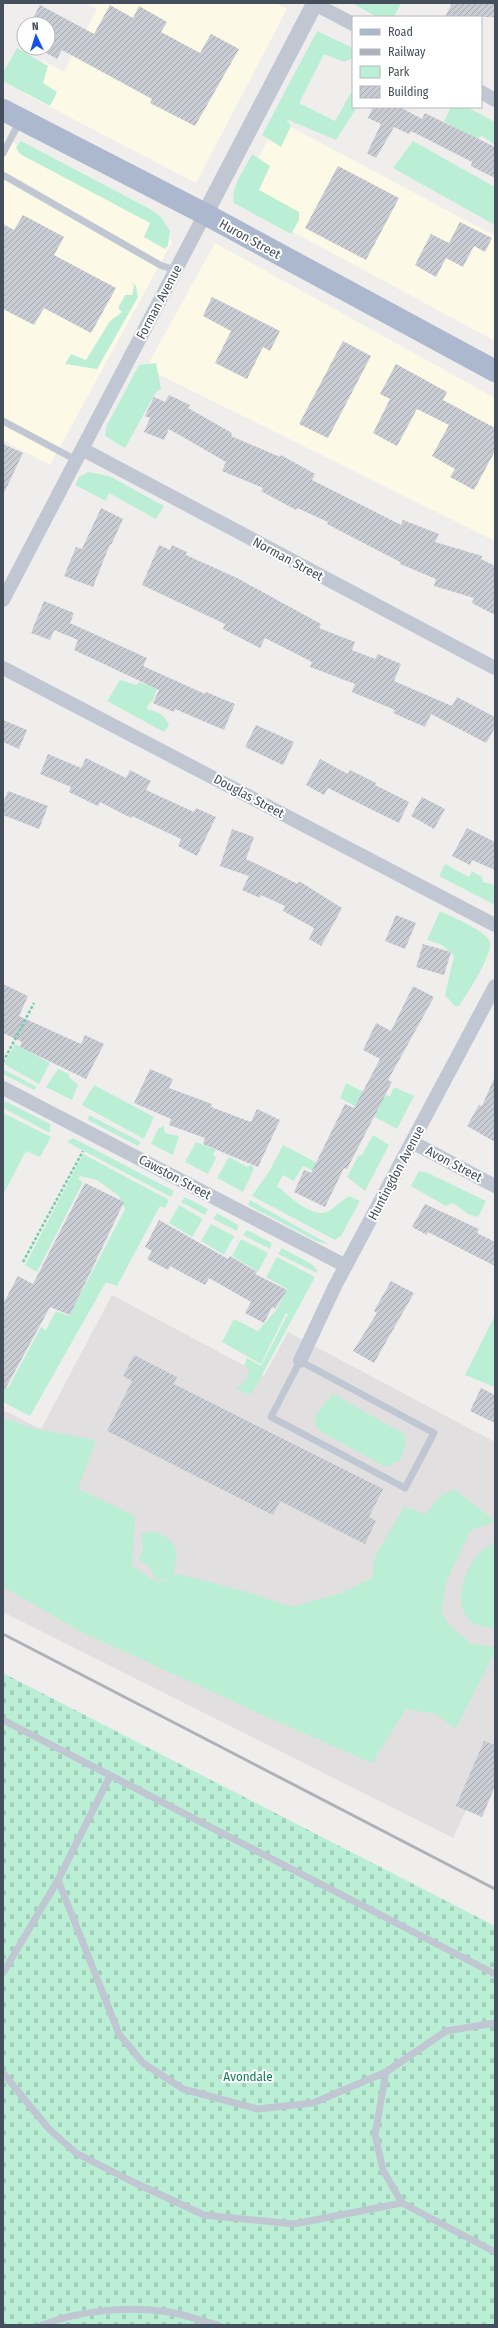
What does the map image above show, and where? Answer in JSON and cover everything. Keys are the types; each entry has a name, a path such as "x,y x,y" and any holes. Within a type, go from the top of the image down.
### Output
{"main road":[{"name":"Huron Street","path":"12,115 205,214 495,371"}],"street":[{"path":"314,3 352,23"},
{"name":"Forman Avenue","path":"3,600 314,3"},
{"path":"482,93 495,100"},
{"name":"Norman Street","path":"79,455 495,668"},
{"name":"Douglas Street","path":"3,668 495,924"},
{"name":"Huntingdon Avenue","path":"300,1361 346,1266 495,986"},
{"name":"Cawston Street","path":"3,1088 346,1266"},
{"name":"Avon Street","path":"412,1142 495,1186"}],"lane":[{"path":"3,154 12,115"},
{"path":"3,175 160,265 175,270"},
{"path":"3,421 79,455"},
{"path":"300,1361 434,1433 405,1488 272,1416 300,1361"},
{"path":"3,1720 495,1974"},
{"path":"3,1973 58,1880 110,1776"},
{"path":"58,1880 119,2034 143,2063 183,2089 257,2109 313,2103 386,2072 446,2031 495,2023"},
{"path":"386,2072 375,2135 383,2170 402,2203 495,2252"},
{"path":"3,2073 49,2129 76,2153 204,2215 294,2224 402,2203"},
{"path":"42,2325 61,2318 126,2309 170,2312 218,2325"}],"path":[{"path":"3,1062 34,1003"},
{"path":"23,1262 83,1151"}],"shaded area":[{"path":"85,3 275,3 287,9 196,183 25,94 43,61 64,72 97,9"},
{"path":"278,120 495,236 495,341 236,201"},
{"path":"3,137 159,223 172,242 50,465 3,440"},
{"path":"215,243 495,398 495,541 146,368"},
{"path":"112,1295 264,1376 288,1332 495,1442 495,1748 453,1838 3,1612 3,1410 41,1429"}],"green space":[{"path":"352,3 401,3 394,16 375,16"},
{"path":"317,31 352,48 352,58 344,62 324,54 299,103 335,121 352,91 352,108 356,108 336,140 286,119 291,126 281,147 262,135"},
{"path":"16,50 16,56 31,56 48,66 43,83 57,92 50,106 3,81 3,73"},
{"path":"450,108 469,108 495,122 495,145 482,136 476,140 444,121"},
{"path":"21,141 150,209 161,217 170,231 168,245 165,249 144,237 150,223 20,154 16,147"},
{"path":"413,141 495,187 495,225 393,168"},
{"path":"252,154 270,166 259,190 299,212 299,220 291,234 234,203 233,197 236,184"},
{"path":"131,281 136,286 138,297 97,369 65,364 71,354 86,360 110,321 122,312 118,308 125,295 132,295 134,286"},
{"path":"156,363 161,389 156,392 125,448 105,436 106,427 139,365"},
{"path":"88,472 109,476 164,506 156,519 109,493 106,501 75,485 79,477"},
{"path":"151,674 161,678 153,700 147,706 148,710 161,714 166,719 169,725 164,732 107,701 120,680 136,685 139,682 146,685"},
{"path":"445,864 469,877 472,871 482,877 483,882 495,885 495,905 439,876"},
{"path":"440,911 480,931 489,940 490,946 484,963 459,1006 455,1006 445,995 454,956 442,945 427,940"},
{"path":"15,1044 50,1063 39,1084 4,1064"},
{"path":"3,1069 37,1087 34,1090 3,1074"},
{"path":"58,1069 69,1074 69,1077 78,1085 72,1100 46,1087"},
{"path":"346,1083 381,1101 386,1095 390,1096 394,1087 414,1096 397,1129 340,1098"},
{"path":"94,1085 154,1117 144,1139 82,1105"},
{"path":"5,1101 50,1124 50,1133 3,1108"},
{"path":"3,1113 51,1137 40,1157 26,1151 3,1195"},
{"path":"89,1115 141,1142 138,1146 88,1120"},
{"path":"164,1126 165,1133 179,1136 173,1155 151,1144 158,1129"},
{"path":"373,1135 389,1145 365,1191 347,1177 358,1156 362,1155"},
{"path":"73,1138 174,1191 171,1197 67,1142"},
{"path":"196,1142 216,1150 213,1154 216,1158 208,1174 185,1162"},
{"path":"283,1145 323,1166 318,1173 303,1166 294,1181 283,1175 277,1186 294,1200 308,1209 322,1213 329,1211 349,1196 360,1201 341,1236 335,1240 252,1196 270,1170"},
{"path":"83,1154 169,1200 165,1208 160,1206 117,1286 106,1282 30,1416 3,1402 3,1385 8,1388 41,1327 46,1330 56,1311 69,1316 125,1209 119,1196 97,1180 80,1176 78,1179 83,1182 37,1272 25,1265"},
{"path":"229,1157 247,1167 251,1165 254,1169 243,1192 217,1178"},
{"path":"419,1171 428,1173 486,1201 478,1217 468,1214 453,1203 446,1206 411,1186"},
{"path":"185,1197 208,1209 205,1215 181,1202"},
{"path":"250,1200 330,1245 316,1241 248,1205"},
{"path":"179,1205 203,1219 192,1237 169,1223"},
{"path":"217,1213 238,1225 237,1231 213,1219"},
{"path":"211,1224 234,1236 224,1255 201,1241"},
{"path":"247,1230 272,1243 270,1249 243,1235"},
{"path":"241,1239 268,1253 258,1272 232,1256"},
{"path":"282,1248 313,1265 317,1270 317,1273 278,1254"},
{"path":"277,1257 315,1277 252,1393 249,1394 235,1388 245,1381 248,1375 249,1369 244,1366 247,1358 261,1366 288,1314 286,1313 261,1364 222,1342 234,1319 258,1331 277,1309 287,1289 266,1277"},
{"path":"495,1315 495,1387 465,1375"},
{"path":"333,1394 404,1434 406,1443 400,1460 386,1467 320,1431 316,1427 315,1415"},
{"path":"3,1418 35,1429 96,1440 78,1489 135,1516 132,1566 158,1583 177,1574 247,1592 292,1607 341,1593 372,1578 375,1556 404,1507 426,1514 438,1498 454,1489 495,1521 470,1531 446,1582 441,1612 451,1627 472,1644 495,1647 495,1652 455,1729 436,1714 406,1709 372,1763 258,1713 80,1631 3,1587"},
{"path":"156,1532 169,1540 176,1550 177,1555 172,1576 157,1581 150,1567 138,1559 143,1550 141,1533"},
{"path":"495,1543 495,1628 477,1625 466,1616 461,1603 462,1588 467,1573 475,1559 484,1548"},
{"name":"Avondale","path":"3,1673 495,1926 495,2325 3,2325"}],"building":[{"path":"452,3 495,3 495,17 446,16"},
{"path":"40,5 94,34 110,5 133,18 139,6 167,22 161,32 200,53 211,34 239,49 195,126 150,103 152,99 62,50 57,59 52,56 56,56 56,16 34,16"},
{"path":"373,108 402,108 422,119 425,113 495,147 495,178 471,166 472,162 411,131 409,134 394,127 376,158 367,153 381,124 368,118"},
{"path":"338,166 399,198 366,260 305,228"},
{"path":"23,215 64,237 54,255 116,288 91,333 44,308 34,325 3,309 3,224 14,230"},
{"path":"460,222 492,238 485,252 474,246 463,267 446,258 436,277 415,265 431,234 449,243"},
{"path":"212,297 280,331 270,351 263,347 247,379 215,363 231,331 203,316"},
{"path":"343,341 371,356 328,438 299,424"},
{"path":"396,364 447,392 443,400 495,428 495,451 474,490 450,477 455,469 432,456 449,425 417,409 397,446 373,433 390,399 380,394"},
{"path":"169,395 190,405 188,408 232,433 231,436 280,457 281,455 315,474 312,480 401,525 403,520 439,534 435,542 482,556 481,559 495,566 495,615 472,603 474,598 434,586 436,579 400,564 400,562 327,524 328,522 297,508 296,510 261,491 263,488 222,471 226,462 169,429 164,440 144,432 150,418 145,416 154,397 165,402"},
{"path":"3,444 23,453 3,495"},
{"path":"101,508 123,519 111,545 110,544 93,587 64,576 76,547 82,549"},
{"path":"159,545 170,550 172,545 187,552 186,555 237,578 321,624 319,628 355,642 352,650 375,659 378,654 401,664 394,681 452,706 457,697 495,717 495,728 486,743 431,714 425,727 393,713 395,710 352,692 355,684 310,667 312,662 265,638 260,648 223,629 225,624 142,585"},
{"path":"44,601 74,613 70,623 147,658 143,666 205,694 206,692 235,704 224,730 175,709 174,712 153,703 159,690 74,650 78,640 54,630 50,640 31,633"},
{"path":"3,720 27,730 19,749 3,742"},
{"path":"256,725 294,742 283,765 245,747"},
{"path":"48,754 81,768 86,758 126,778 130,770 151,781 146,790 194,812 196,808 216,817 197,856 178,846 181,839 132,816 131,818 100,802 98,806 69,792 71,787 40,774"},
{"path":"320,759 348,774 350,770 376,783 375,785 409,802 399,823 328,788 324,795 306,785"},
{"path":"8,791 48,806 39,829 3,815 3,803"},
{"path":"422,797 445,809 434,829 411,816"},
{"path":"467,828 495,842 495,870 472,860 470,865 452,856"},
{"path":"232,829 254,837 246,859 298,884 299,881 342,908 321,946 309,939 314,928 283,911 285,906 261,895 260,898 242,890 249,876 220,866"},
{"path":"396,915 416,923 405,949 385,941"},
{"path":"423,944 451,952 444,975 416,967"},
{"path":"3,984 28,996 19,1016 81,1044 85,1035 104,1044 86,1079 20,1047 22,1042 3,1033"},
{"path":"413,986 434,997 388,1080 392,1082 347,1169 344,1168 325,1207 294,1192 304,1170 311,1173 345,1104 354,1108 380,1059 363,1050 376,1023 391,1031"},
{"path":"150,1069 173,1079 169,1088 212,1104 211,1107 251,1122 257,1109 280,1120 258,1167 203,1144 205,1138 169,1125 171,1119 134,1103"},
{"path":"495,1076 495,1142 467,1126 479,1105 482,1106"},
{"path":"85,1183 124,1202 70,1315 50,1307 3,1393 3,1304 18,1276 33,1284"},
{"path":"425,1204 479,1229 477,1233 495,1242 495,1266 428,1232 427,1235 412,1227"},
{"path":"159,1220 228,1259 230,1256 257,1272 255,1274 287,1290 275,1309 272,1307 264,1323 245,1313 251,1302 209,1278 205,1285 170,1266 168,1270 147,1259 152,1251 145,1247"},
{"path":"391,1281 414,1293 374,1363 353,1351 377,1313 374,1311"},
{"path":"134,1355 177,1377 174,1384 383,1489 369,1517 376,1521 365,1544 280,1501 273,1515 107,1431 132,1381 123,1376"},
{"path":"481,1388 495,1395 495,1423 470,1411"},
{"path":"484,1741 495,1745 495,1786 482,1817 456,1806"}],"railway":[{"path":"3,1634 495,1889"}]}
